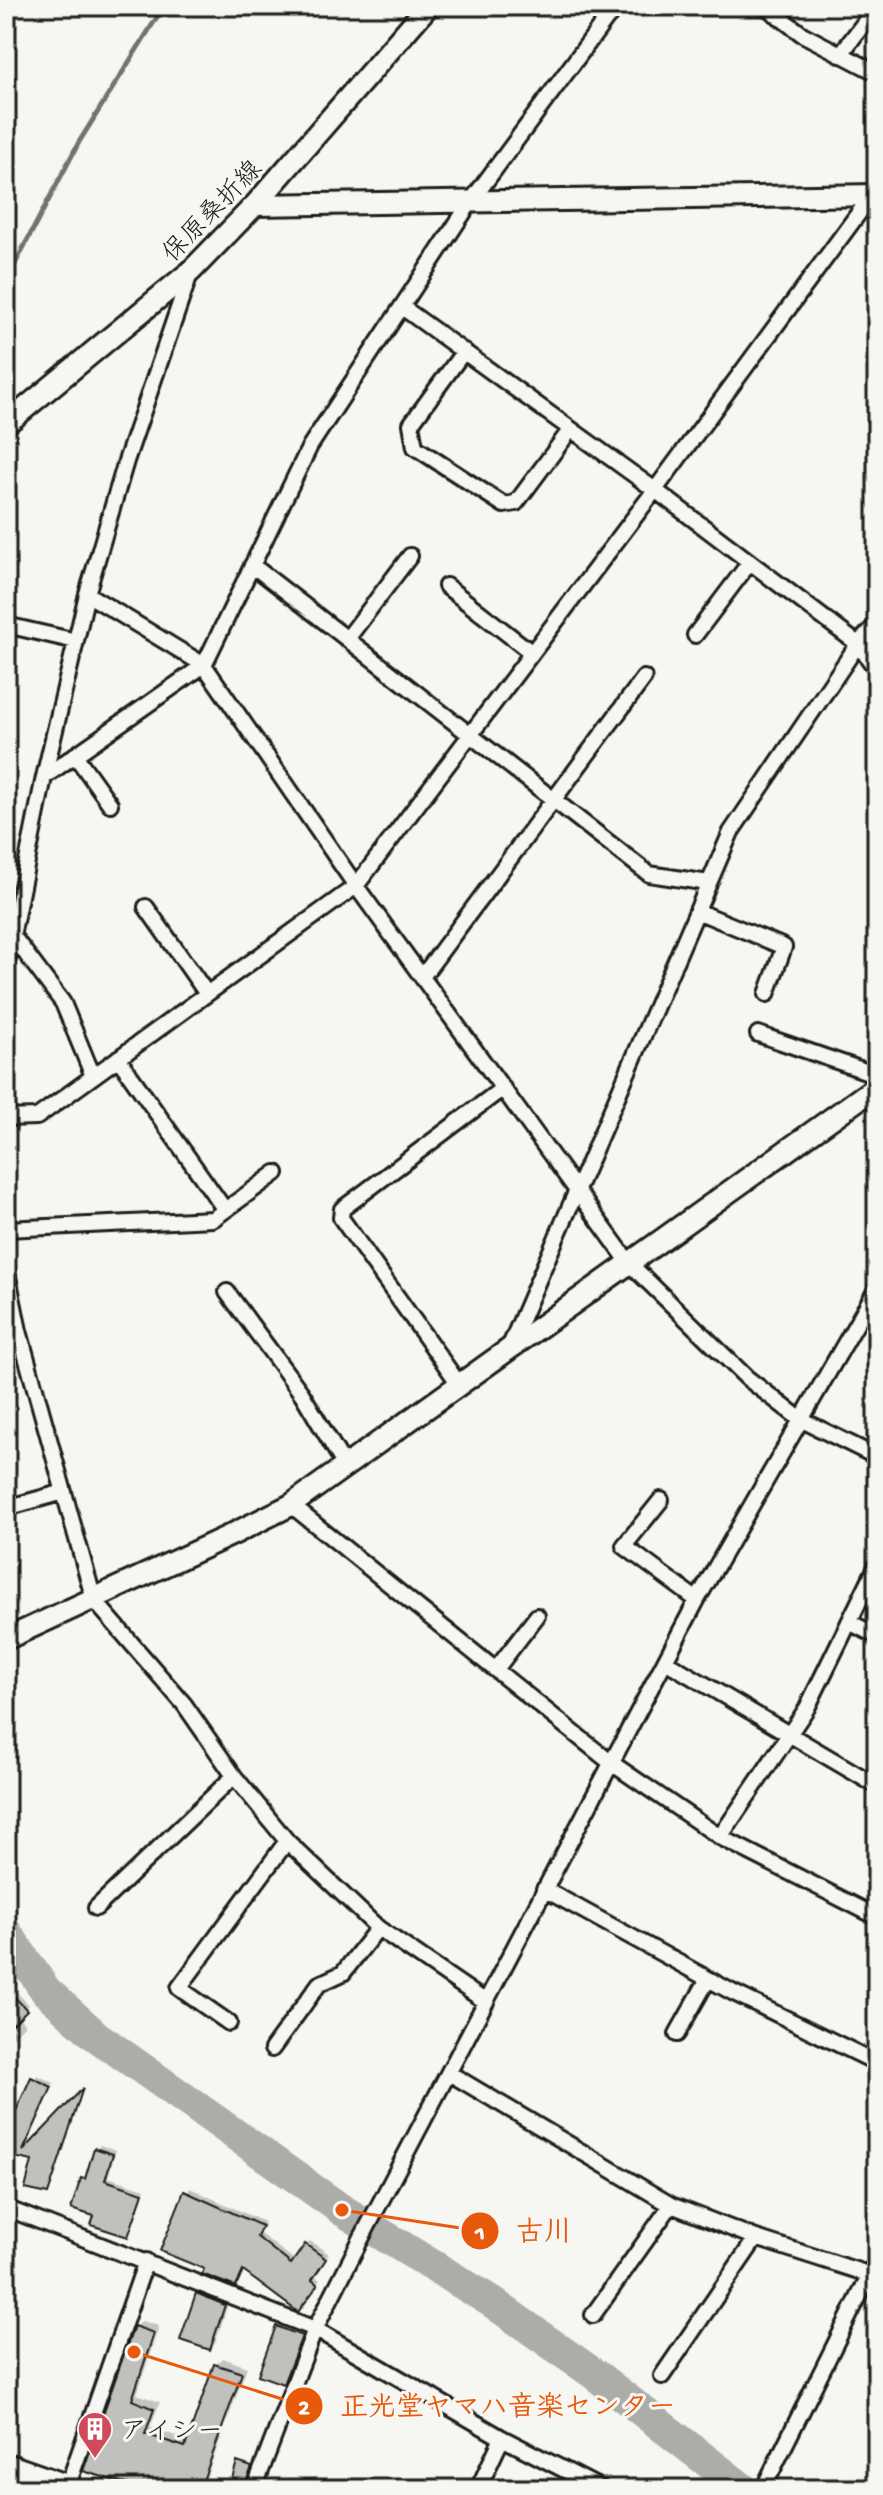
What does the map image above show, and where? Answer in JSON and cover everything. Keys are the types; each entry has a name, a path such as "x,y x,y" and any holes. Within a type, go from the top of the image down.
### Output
{"highway":[{"path":"6,2467 68,2489"}],"street":[{"name":"保原桑折線","path":"6,424 191,271 255,205 428,6"},
{"path":"44,777 204,665 310,446 472,200 606,19 619,6"},
{"path":"765,6 802,34 877,73"},
{"path":"840,55 877,6"},
{"path":"255,205 876,194"},
{"path":"6,1118 37,1117 356,886 876,194"},
{"path":"6,966 44,777 87,594 126,461 191,271"},
{"path":"402,307 655,490 858,644 877,670"},
{"path":"464,351 411,424 415,447 504,505 516,503 571,429"},
{"path":"347,639 410,556"},
{"path":"695,635 750,562"},
{"path":"252,565 649,874 709,883"},
{"path":"446,586 532,653"},
{"path":"87,594 204,665 356,886 630,1264 747,1378 800,1419 877,1457"},
{"path":"509,1349 731,832 858,644 877,624"},
{"path":"6,625 76,641"},
{"path":"422,977 644,678"},
{"path":"75,755 110,804"},
{"path":"146,907 207,994"},
{"path":"697,911 784,947 767,994"},
{"path":"12,935 63,1003 93,1076"},
{"path":"758,1034 877,1075"},
{"path":"118,1058 225,1210"},
{"path":"6,1639 291,1505 877,1086"},
{"path":"459,1384 341,1218 342,1209 503,1088"},
{"path":"6,1229 213,1219 276,1173"},
{"path":"6,1267 19,1331 94,1600 184,1704 234,1776 287,1841 378,1928 486,2002"},
{"path":"254,2489 315,2329 361,2239 697,1600 877,1288"},
{"path":"227,1292 302,1394 345,1466"},
{"path":"6,1508 64,1492"},
{"path":"661,1500 624,1546 697,1600"},
{"path":"291,1505 610,1762 720,1837 877,1917"},
{"path":"720,1837 807,1708 877,1565"},
{"path":"497,1668 537,1616"},
{"path":"849,1622 877,1636"},
{"path":"665,1661 877,1786"},
{"path":"96,1908 234,1776"},
{"path":"229,2023 179,1988 287,1841"},
{"path":"544,1889 708,1979 877,2063"},
{"path":"272,2049 319,1984 343,1973 378,1928"},
{"path":"677,2034 708,1979"},
{"path":"449,2073 671,2205 756,2238 873,2277"},
{"path":"593,2315 671,2205"},
{"path":"6,2208 315,2329 502,2438 602,2489"},
{"path":"662,2376 756,2238"},
{"path":"763,2489 873,2277 877,2260"},
{"path":"68,2489 146,2261"},
{"path":"478,2489 502,2438"}],"building":[{"path":"6,1988 27,2010 13,2024 6,2017"},
{"path":"31,2077 52,2087 23,2151 83,2088 48,2194 25,2189 32,2161 6,2155 6,2110 15,2113"},
{"path":"94,2148 113,2154 105,2180 143,2193 128,2237 91,2225 94,2216 71,2209 81,2178 85,2179"},
{"path":"184,2191 262,2226 257,2237 291,2264 305,2244 326,2259 312,2280 318,2285 298,2312 243,2271 236,2287 202,2274 204,2269 160,2251"},
{"path":"196,2293 225,2305 210,2350 180,2340"},
{"path":"134,2326 154,2333 132,2400 154,2409 145,2434 185,2447 214,2364 242,2373 200,2489 132,2489 133,2486 83,2471"},
{"path":"276,2326 302,2336 283,2384 258,2375"},
{"path":"237,2462 252,2467 244,2487 231,2482"}],"waterway":[{"path":"6,281 79,142 164,6"},
{"path":"6,1932 46,1991 96,2036 342,2210 489,2300 597,2376 743,2489"}],"place":[{"name":"古川","path":"342,2210"},
{"name":"正光堂ヤマハ音楽センター","path":"134,2352"},
{"name":"アイシー","path":"95,2460"}]}
